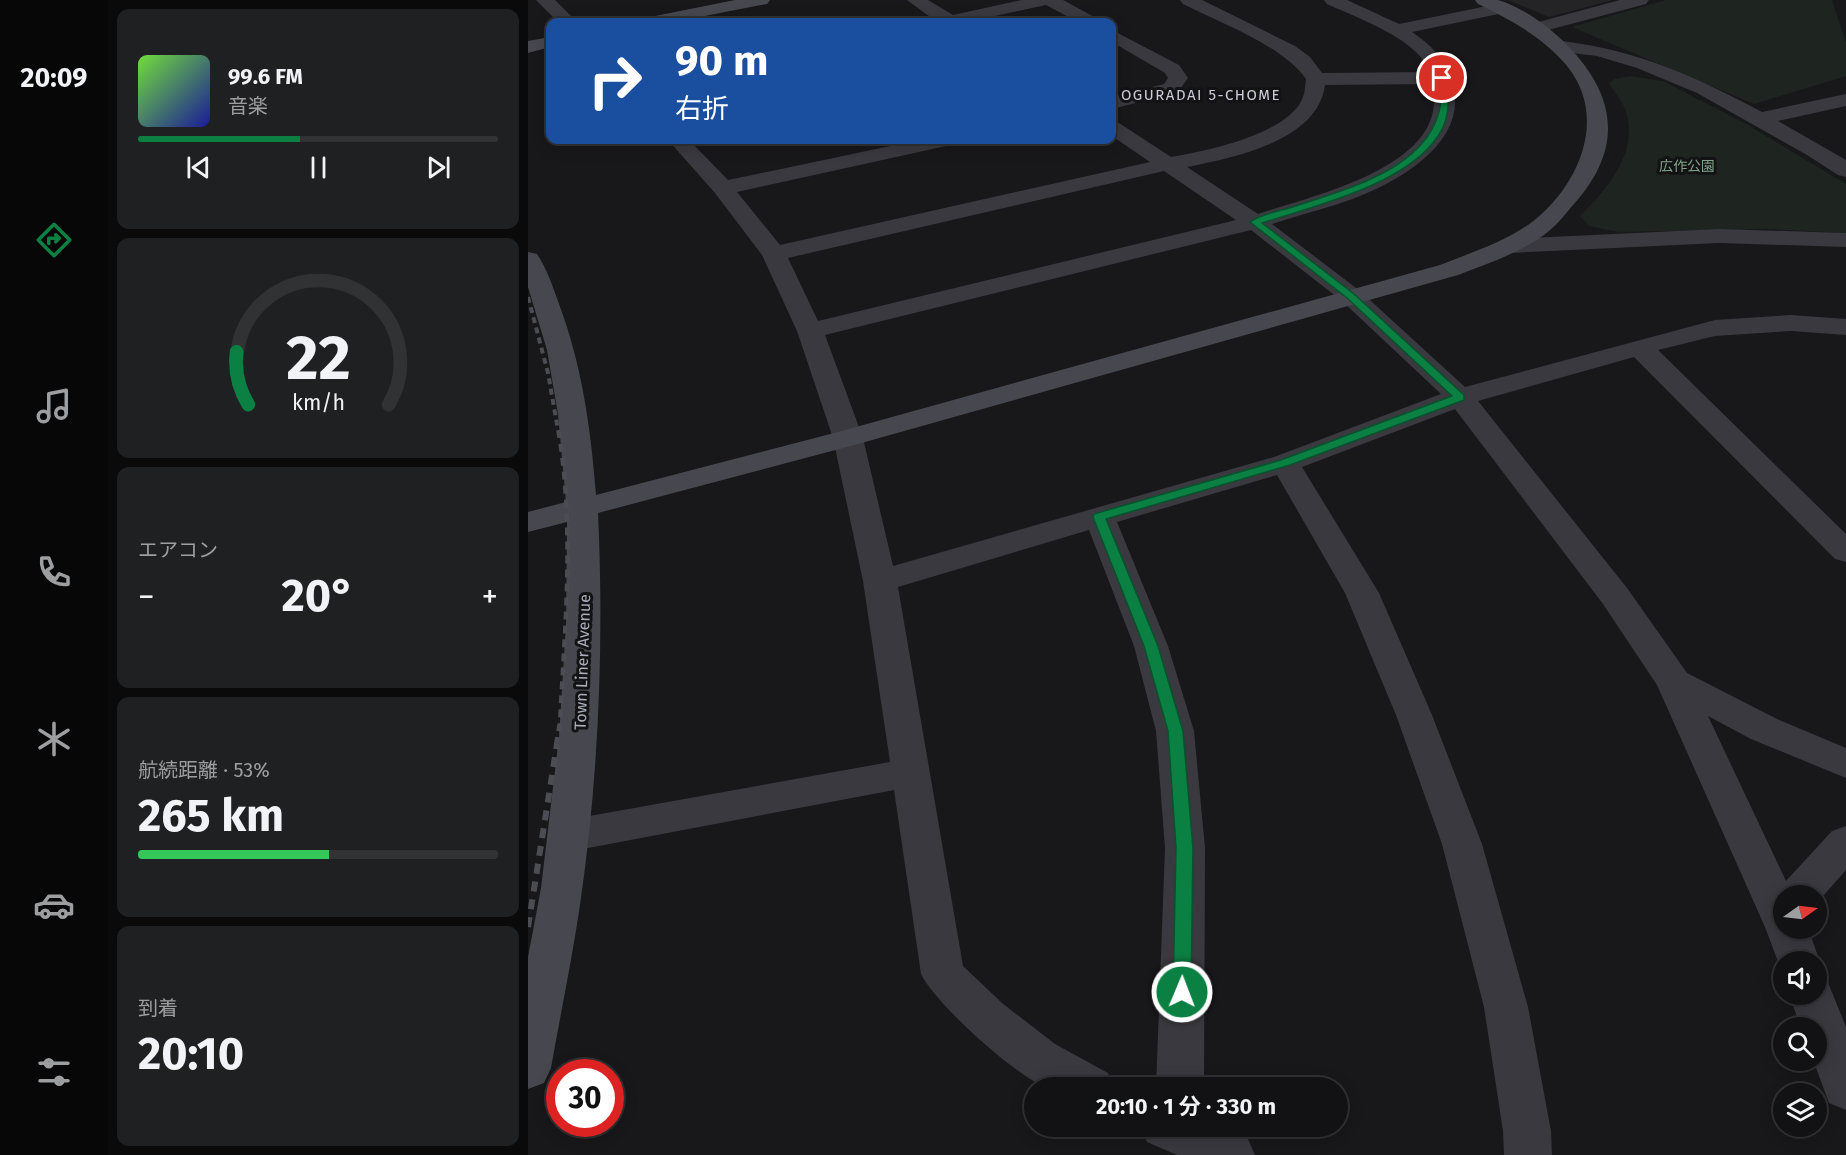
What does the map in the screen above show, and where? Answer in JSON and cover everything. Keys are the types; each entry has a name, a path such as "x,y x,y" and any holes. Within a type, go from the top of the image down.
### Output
{"street":[{"path":"545,0 564,18"},
{"path":"670,18 761,0"},
{"path":"916,0 943,18"},
{"path":"966,18 1045,0"},
{"path":"1050,0 1083,18"},
{"path":"774,254 1168,164 1222,154 1270,137 1297,118 1313,100 1316,80 1303,61 1288,50 1188,0"},
{"path":"810,331 1255,222 1368,185 1407,162 1434,136 1441,122 1446,99 1437,65 1422,47 1397,30 1333,0"},
{"path":"1537,28 1640,0"},
{"path":"528,522 848,438 1449,270 1509,246 1545,223 1581,183 1593,161 1599,140 1599,118 1594,98 1574,59 1537,28 1493,4 1397,30"},
{"path":"1116,37 1172,69 1178,78 1171,88 1116,102"},
{"path":"528,47 546,43"},
{"path":"1562,47 1599,51 1644,64 1704,90 1760,119 1846,171"},
{"path":"1316,80 1442,78"},
{"path":"1760,119 1846,100"},
{"path":"1116,130 1255,222 1351,296 1460,397 1615,596 1674,682 1773,888"},
{"path":"682,144 723,188 774,254 810,331 848,438 880,581 943,974 986,1017 1039,1059 1071,1077"},
{"path":"723,188 927,144"},
{"path":"1509,246 1718,235 1787,235 1846,240"},
{"name":"Town Liner Avenue","path":"528,259 545,294 565,369 579,462 585,573 580,724 559,910 528,1068"},
{"path":"880,581 1285,463 1460,397 1639,347 1715,328 1791,322 1846,327"},
{"path":"1639,347 1846,552"},
{"path":"1285,463 1362,593 1414,715 1462,844 1506,1007 1527,1131 1528,1155"},
{"path":"1099,517 1151,646 1175,731 1185,848 1180,1077"},
{"path":"1674,682 1764,729 1846,764"},
{"path":"567,836 910,773"},
{"path":"1811,885 1846,842"},
{"path":"1815,1005 1846,1088"},
{"path":"1192,1137 1231,1155"}],"shaded area":[{"path":"1508,0 1613,0 1549,17"}],"green space":[{"path":"1666,0 1832,0 1846,43 1846,76 1754,104 1572,27"},
{"name":"広作公園","path":"1630,76 1663,81 1746,124 1846,184 1846,233 1769,229 1619,232 1589,226 1580,216 1610,182 1624,156 1628,141 1629,126 1626,111 1609,83 1615,79"}],"railway":[{"path":"528,297 548,373 558,430"},
{"path":"556,745 560,723 567,575 566,501 558,428"},
{"path":"528,927 557,744"}],"district":[{"name":"OGURADAI 5-CHOME","path":"1201,95"}],"route":[{"path":"1182,992 1185,848 1175,731 1151,646 1099,517 1285,463 1460,397 1351,296 1255,222 1368,185 1407,162 1434,136 1441,122 1446,99 1442,78"}]}
